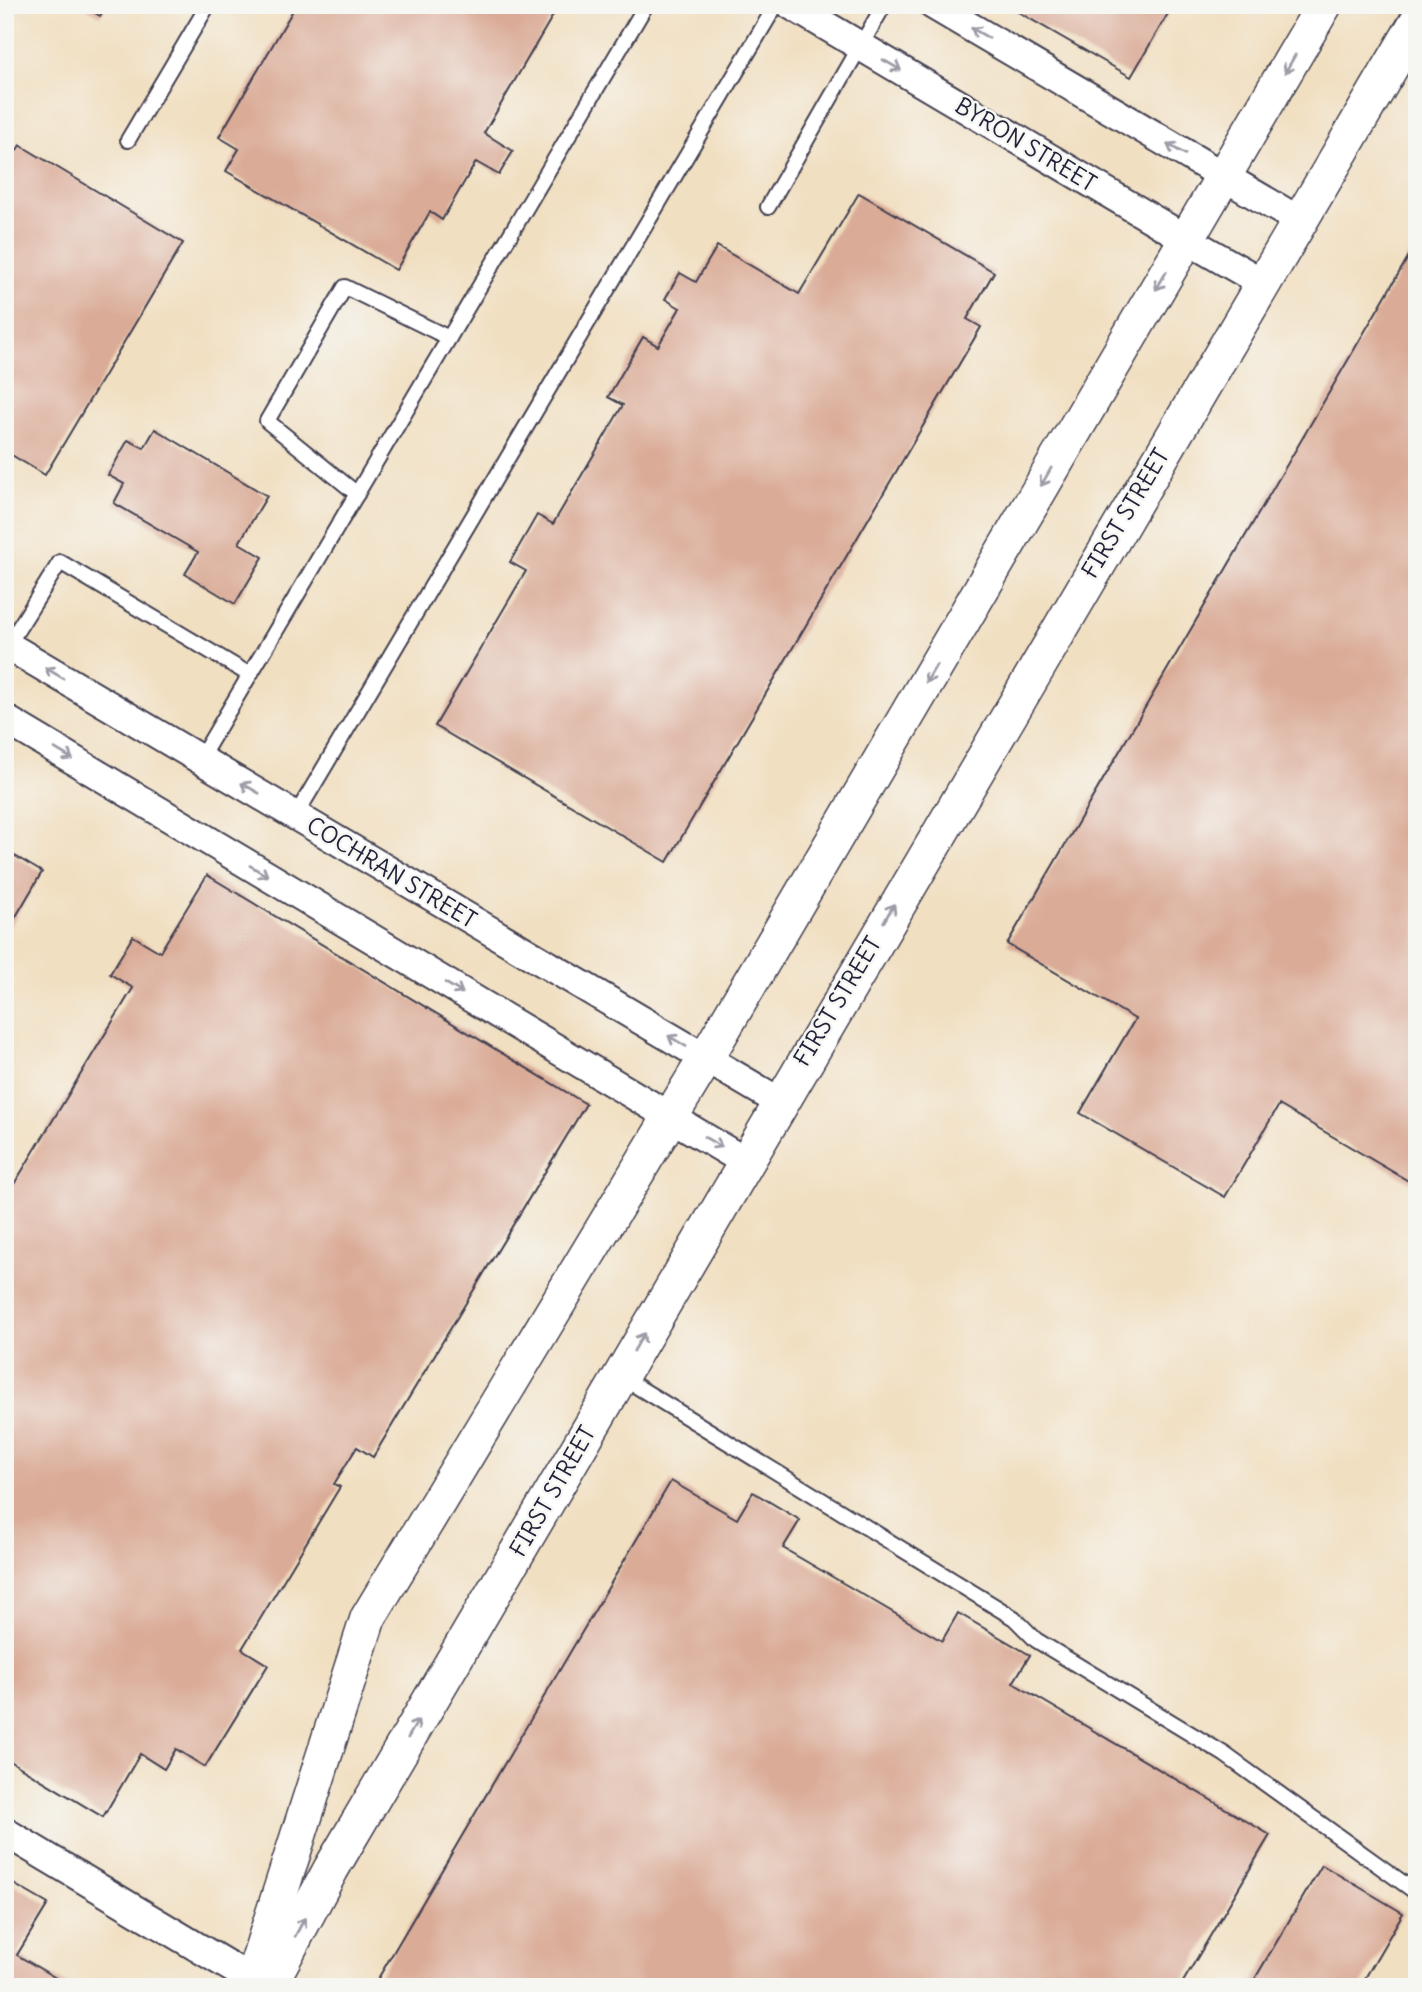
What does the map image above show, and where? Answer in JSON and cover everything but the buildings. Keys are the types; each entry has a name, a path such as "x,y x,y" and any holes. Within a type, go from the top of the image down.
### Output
{"street":[{"name":"BYRON STREET","path":"791,5 1261,282"},
{"path":"933,5 1298,220"},
{"path":"5,1832 259,1985 368,1618 706,1058 1324,5"},
{"name":"FIRST STREET","path":"259,1985 331,1869 778,1101 1417,22"},
{"name":"COCHRAN STREET","path":"6,645 778,1101"},
{"path":"5,719 744,1161"}],"lane":[{"path":"128,140 208,5"},
{"path":"200,759 646,5"},
{"path":"296,816 776,5"},
{"path":"768,207 884,5"},
{"path":"357,494 267,421 345,287 449,338"},
{"path":"6,645 60,562 250,675"},
{"path":"619,1376 1014,1618 1036,1640 1224,1754 1417,1893"}]}
